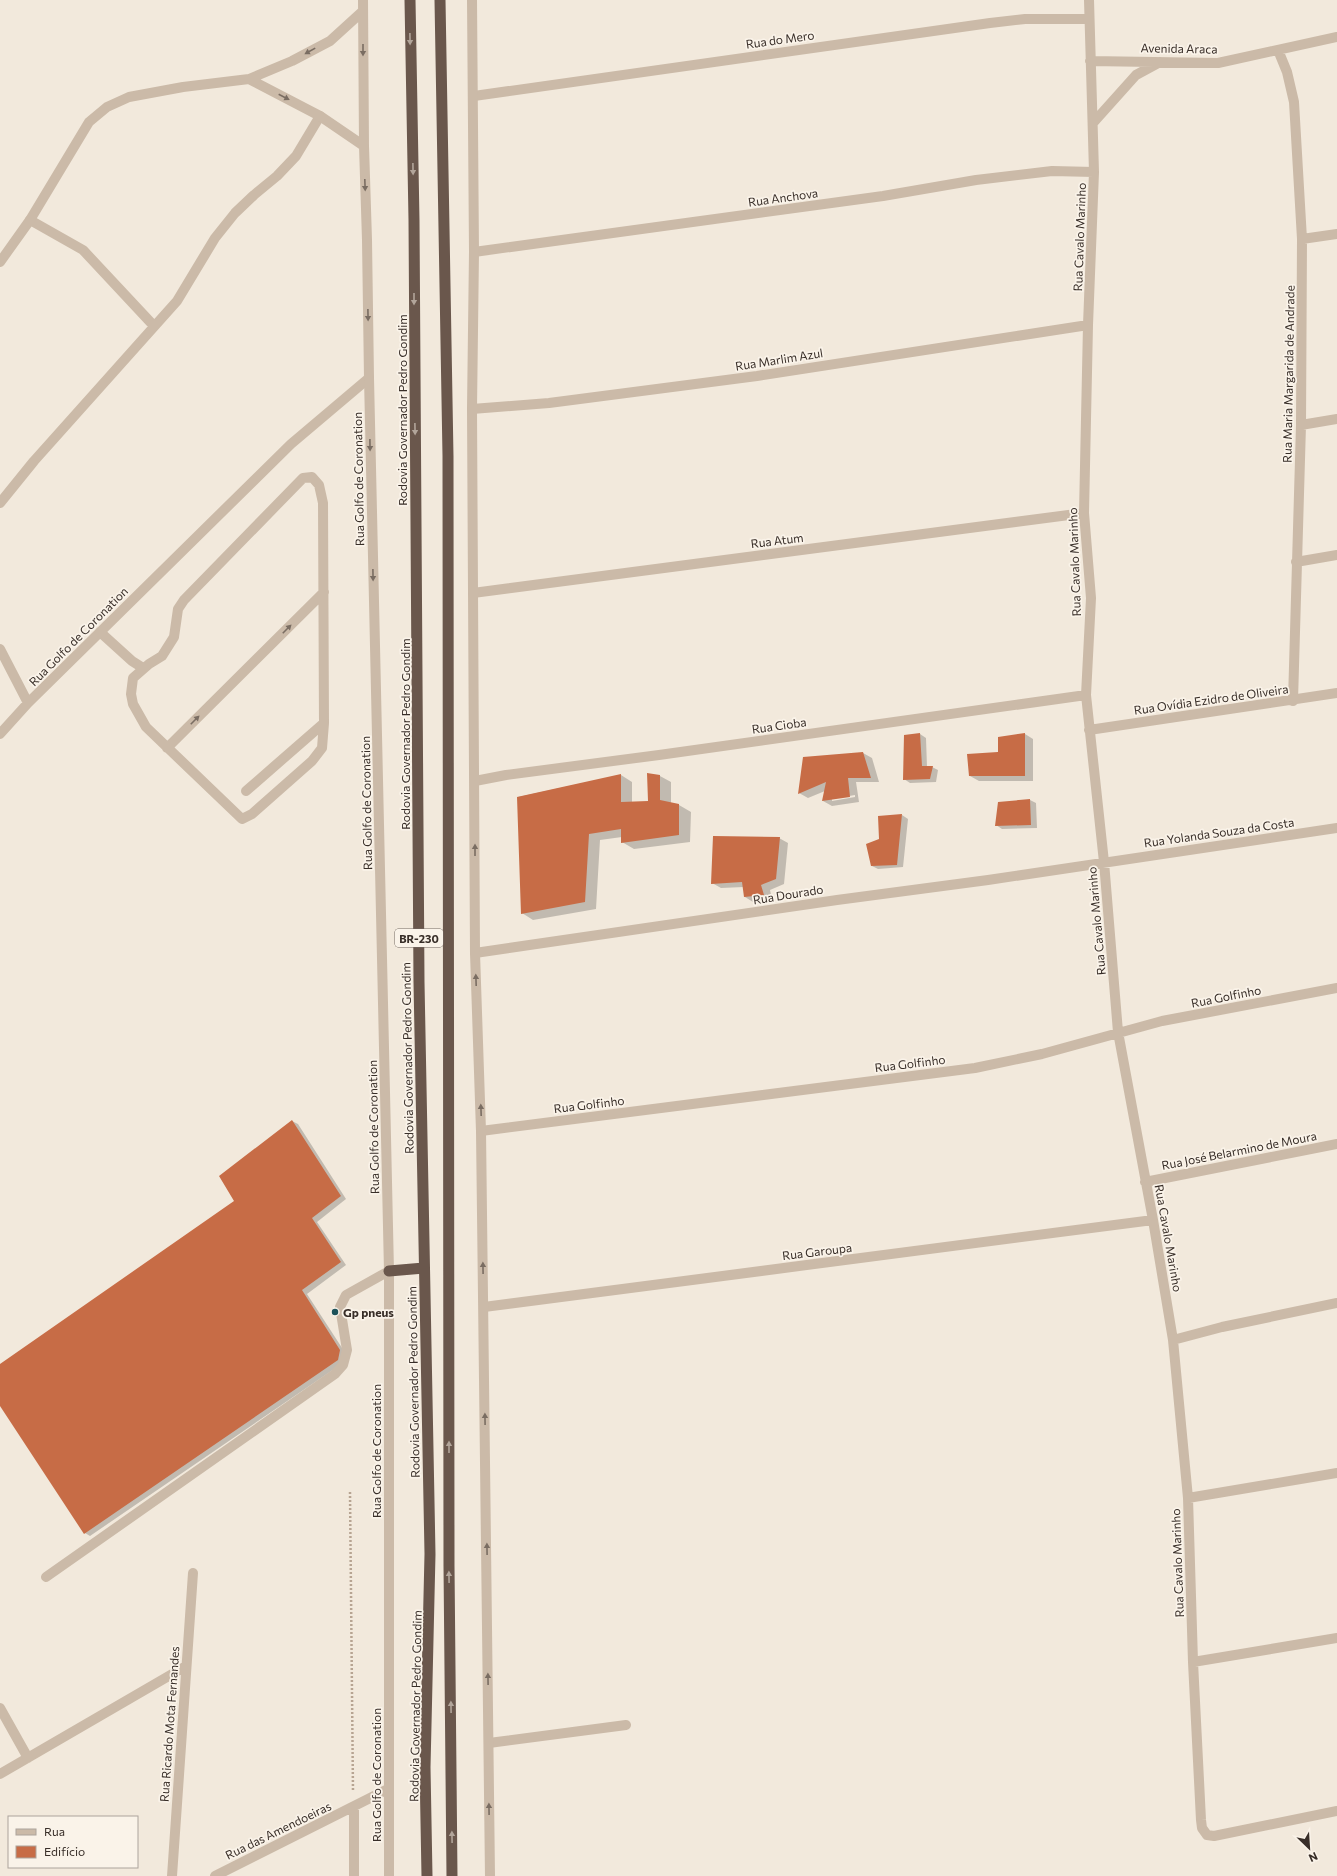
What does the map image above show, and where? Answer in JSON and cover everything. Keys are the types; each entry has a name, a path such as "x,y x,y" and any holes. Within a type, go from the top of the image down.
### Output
{"highway":[{"name":"Rodovia Governador Pedro Gondim","path":"410,0 414,220 419,982 430,1554 426,1767 427,1876"},
{"name":"BR-230","path":"440,0 448,456 449,1550 452,1876"},
{"path":"389,1271 424,1268"}],"street":[{"name":"Rua Golfo de Coronation","path":"363,0 364,146 389,1271 389,1876"},
{"path":"472,0 474,96 472,409 475,953 481,1131 484,1307 490,1876"},
{"name":"Rua Cavalo Marinho","path":"1089,0 1094,172 1088,325 1084,513 1090,598 1086,695 1104,862 1118,1032 1153,1220 1173,1340 1188,1498 1193,1662 1202,1828 1207,1835 1214,1836 1337,1811"},
{"path":"0,262 30,220 89,122 107,107 129,97 182,86 249,79 292,61 330,41 363,11"},
{"name":"Rua do Mero","path":"474,96 990,22 1025,19 1089,19"},
{"name":"Avenida Araca","path":"1090,61 1218,63 1337,38"},
{"name":"Rua Maria Margarida de Andrade","path":"1278,50 1287,72 1294,102 1302,239 1301,425 1293,701"},
{"path":"1093,122 1136,75 1162,61"},
{"path":"249,79 320,116 364,146"},
{"path":"0,503 40,455 180,297 215,238 235,213 296,156 320,116"},
{"name":"Rua Anchova","path":"474,252 882,196 976,180 1052,171 1094,172"},
{"path":"30,220 83,250 154,326"},
{"path":"1302,239 1337,234"},
{"name":"Rua Marlim Azul","path":"472,409 549,403 757,376 1088,325"},
{"name":"Rua Golfo de Coronation","path":"0,734 28,703 291,444 369,378"},
{"path":"1301,425 1337,419"},
{"path":"312,477 319,485 323,503 324,592 324,723 322,748 312,761 252,814 242,819 146,727 133,704 131,694 133,678 143,668 162,656 174,638 178,609 184,600 303,478 312,477"},
{"name":"Rua Atum","path":"473,593 1084,513"},
{"path":"1296,562 1337,555"},
{"path":"167,748 324,592"},
{"path":"100,632 132,661 143,668"},
{"path":"0,649 28,703"},
{"name":"Rua Ovídia Ezidro de Oliveira","path":"1089,730 1293,701 1337,693"},
{"name":"Rua Cioba","path":"475,781 506,775 1086,695"},
{"path":"246,791 324,723"},
{"name":"Rua Yolanda Souza da Costa","path":"1104,862 1337,828"},
{"name":"Rua Dourado","path":"475,953 837,900 988,880 1104,862"},
{"name":"Rua Golfinho","path":"481,1131 975,1068 1042,1054 1162,1021 1337,988"},
{"name":"Rua José Belarmino de Moura","path":"1145,1182 1337,1144"},
{"name":"Rua Garoupa","path":"484,1307 1153,1220"},
{"path":"46,1577 335,1374 343,1365 347,1350 340,1307 346,1295 389,1271"},
{"path":"1173,1340 1222,1327 1337,1303"},
{"path":"1188,1498 1337,1473"},
{"name":"Rua Ricardo Mota Fernandes","path":"172,1876 193,1573"},
{"path":"1193,1662 1337,1638"},
{"path":"0,1774 186,1666"},
{"path":"0,1708 28,1758"},
{"path":"489,1742 626,1725"},
{"name":"Rua das Amendoeiras","path":"215,1876 388,1789"},
{"path":"354,1807 354,1876"}],"path":[{"path":"350,1492 354,1807"}],"building":[{"path":"920,733 922,766 933,766 930,779 903,780 904,735"},
{"path":"1025,733 1025,776 969,776 967,754 998,752 998,737"},
{"path":"863,752 871,778 848,778 850,797 822,801 826,782 798,794 803,757"},
{"path":"647,773 660,775 660,800 679,804 679,835 621,843 621,829 589,834 585,902 521,914 517,797 621,774 621,802 648,801"},
{"path":"1030,799 1031,825 995,826 998,802"},
{"path":"902,814 897,865 871,866 866,844 879,839 878,816"},
{"path":"713,836 780,837 776,879 761,885 764,895 744,897 742,882 711,884"},
{"path":"292,1120 341,1196 312,1218 341,1262 302,1290 340,1350 338,1360 84,1534 0,1406 0,1364 234,1201 219,1176"}],"place":[{"name":"Gp pneus","path":"335,1312"}]}
